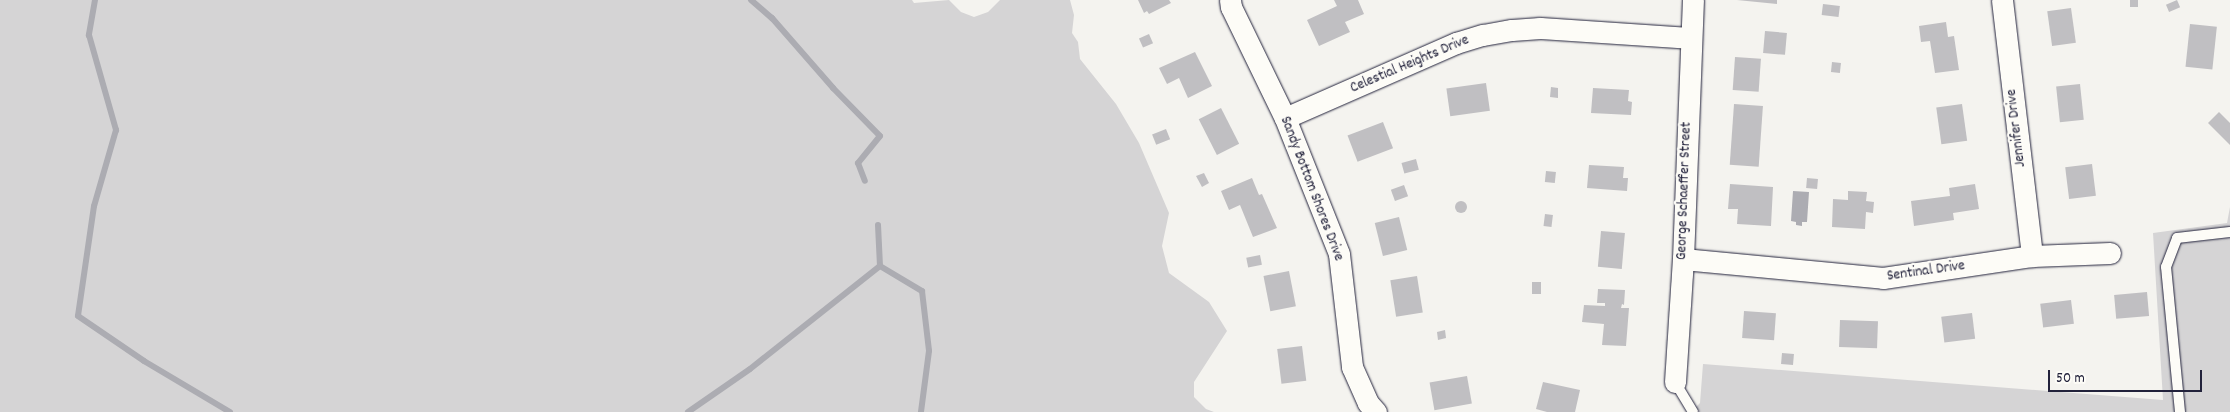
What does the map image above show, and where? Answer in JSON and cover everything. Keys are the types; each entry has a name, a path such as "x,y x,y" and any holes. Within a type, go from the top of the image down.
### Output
{"street":[{"name":"Sandy Bottom Shores Drive","path":"1230,0 1231,7 1284,118 1339,254 1352,367 1368,403 1376,412"},
{"name":"George Schaeffer Street","path":"1675,382 1683,259 1690,38 1693,0"},
{"name":"Jennifer Drive","path":"2002,0 2032,256"},
{"name":"Celestial Heights Drive","path":"1284,118 1456,43 1483,35 1540,28 1690,38"},
{"name":"Sentinal Drive","path":"1683,259 1883,278 2032,256 2110,253"}],"lane":[{"path":"2180,412 2166,267 2177,238 2230,232"},
{"path":"1675,382 1693,412"}],"shaded area":[{"path":"0,0 912,0 914,3 949,0 961,12 974,17 988,12 1000,0 1070,0 1074,15 1072,33 1078,42 1080,59 1116,104 1139,143 1169,213 1162,246 1169,273 1209,302 1227,331 1194,382 1194,397 1206,409 1214,412 0,412"},
{"path":"1793,191 1809,192 1807,222 1802,222 1802,226 1796,225 1796,222 1791,221"},
{"path":"2230,207 2230,412 1691,412 1700,403 1703,364 2163,400 2153,233 2227,223"}],"building":[{"path":"1138,0 1169,0 1171,3 1149,14 1147,11 1144,13"},
{"path":"1334,0 1358,0 1364,14 1345,22 1350,32 1319,46 1307,20 1337,6"},
{"path":"1737,0 1777,0 1777,4"},
{"path":"2130,0 2138,0 2138,7 2130,7"},
{"path":"2177,0 2180,7 2169,12 2166,5"},
{"path":"1823,4 1840,6 1839,17 1822,15"},
{"path":"2071,8 2076,43 2052,46 2047,11"},
{"path":"1946,22 1948,37 1954,36 1959,70 1935,73 1930,41 1921,42 1919,26"},
{"path":"2190,24 2217,27 2212,70 2186,67"},
{"path":"1765,31 1787,33 1785,55 1763,53"},
{"path":"1149,34 1153,43 1143,48 1139,38"},
{"path":"1195,52 1212,86 1188,98 1179,78 1167,84 1159,68"},
{"path":"1735,57 1761,59 1759,92 1733,90"},
{"path":"1832,62 1841,63 1840,73 1831,72"},
{"path":"1486,83 1490,111 1450,116 1446,89"},
{"path":"2080,84 2084,120 2060,122 2056,87"},
{"path":"1551,87 1558,88 1558,98 1550,97"},
{"path":"1593,88 1629,90 1628,101 1632,102 1631,115 1591,113"},
{"path":"1734,104 1763,106 1759,167 1730,165"},
{"path":"1962,104 1967,141 1941,144 1936,108"},
{"path":"1221,108 1239,144 1217,155 1199,119"},
{"path":"2219,112 2230,123 2230,145 2208,123"},
{"path":"1383,122 1393,148 1358,162 1348,136"},
{"path":"1166,129 1170,139 1156,145 1152,135"},
{"path":"1416,159 1419,170 1404,174 1402,163"},
{"path":"2092,164 2096,196 2069,199 2065,167"},
{"path":"1589,165 1624,167 1623,178 1628,178 1627,191 1587,188"},
{"path":"1546,171 1556,172 1555,183 1545,182"},
{"path":"1204,173 1209,183 1202,187 1196,176"},
{"path":"1252,178 1259,195 1262,194 1277,228 1253,237 1240,205 1229,210 1221,191"},
{"path":"1807,178 1818,179 1817,189 1806,188"},
{"path":"1730,184 1773,187 1771,226 1737,224 1738,209 1728,209"},
{"path":"1975,184 1979,209 1953,213 1954,220 1914,226 1911,201 1950,196 1949,188"},
{"path":"1404,185 1408,196 1395,201 1391,190"},
{"path":"1848,191 1867,192 1866,201 1874,202 1873,213 1866,212 1865,229 1832,227 1833,199 1848,200"},
{"path":"1461,201 1467,207 1461,213 1455,207"},
{"path":"1545,214 1553,215 1551,227 1544,226"},
{"path":"1399,217 1407,250 1383,256 1375,223"},
{"path":"1601,231 1625,233 1622,269 1598,267"},
{"path":"1260,255 1262,265 1248,267 1246,258"},
{"path":"1289,271 1296,306 1270,311 1263,276"},
{"path":"1417,276 1423,313 1396,317 1390,280"},
{"path":"1532,282 1541,282 1541,294 1532,294"},
{"path":"1598,289 1625,290 1624,305 1622,304 1621,308 1629,308 1626,346 1602,345 1604,324 1582,322 1584,305 1605,306 1605,303 1597,303"},
{"path":"2147,292 2149,316 2116,319 2114,295"},
{"path":"2071,300 2074,324 2043,328 2040,304"},
{"path":"1744,311 1776,313 1774,340 1742,338"},
{"path":"1972,313 1975,339 1944,343 1941,317"},
{"path":"1840,320 1878,321 1877,348 1839,347"},
{"path":"1445,330 1446,338 1438,340 1437,332"},
{"path":"1302,346 1306,381 1281,384 1277,349"},
{"path":"1782,353 1794,354 1793,365 1781,364"},
{"path":"1467,376 1472,404 1434,410 1430,383"},
{"path":"1543,382 1580,390 1575,412 1547,412 1536,409"}],"waterway":[{"path":"95,0 89,35 116,130 94,206 78,316 144,361 230,412"},
{"path":"751,0 772,18 833,88 880,136 858,163 865,181"},
{"path":"878,225 880,266 922,291 929,351 921,412"},
{"path":"688,412 750,369 880,266"}]}
